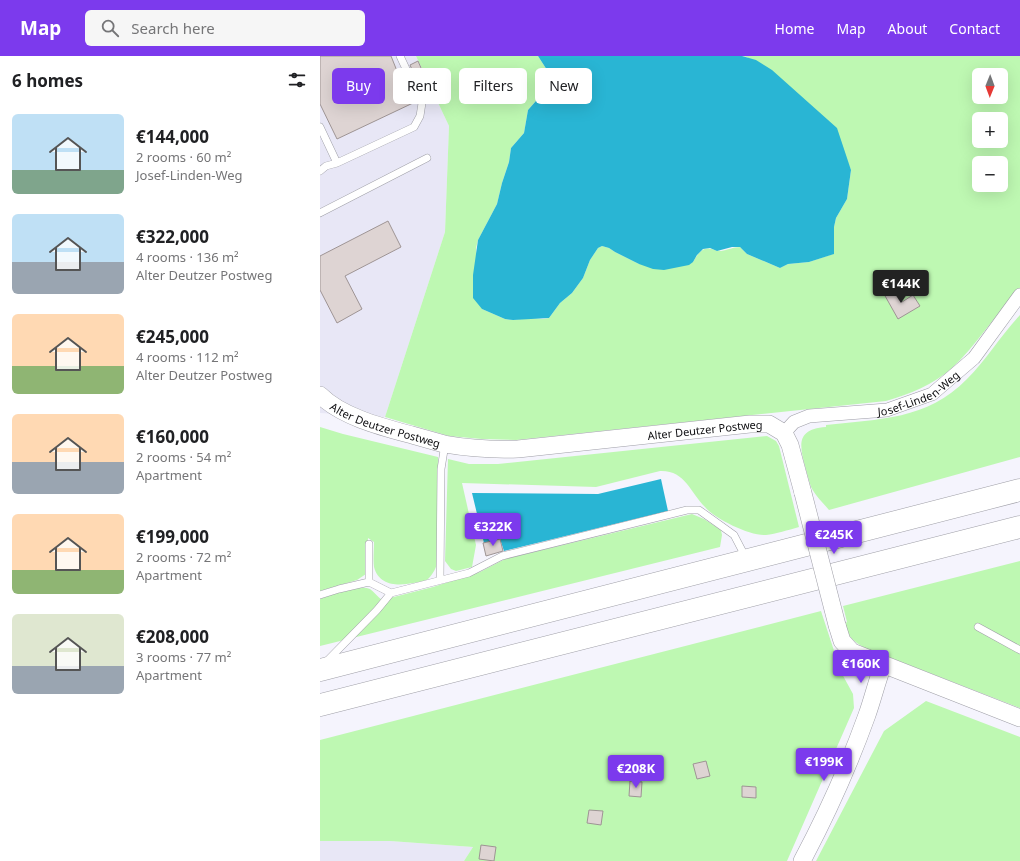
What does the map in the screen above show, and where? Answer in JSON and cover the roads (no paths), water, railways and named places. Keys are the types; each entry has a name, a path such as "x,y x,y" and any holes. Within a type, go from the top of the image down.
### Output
{"highway":[{"path":"320,669 1020,490"},
{"path":"320,705 1020,527"}],"street":[{"name":"Josef-Linden-Weg","path":"784,433 794,422 810,416 887,410 932,394 974,358 1020,295"},
{"name":"Alter Deutzer Postweg","path":"320,395 325,400 351,415 396,430 445,444 499,449 518,449 750,424 768,424 784,433"},
{"path":"784,433 790,445 842,641 852,652 1020,718"},
{"path":"802,861 848,764 868,713 883,665"}],"lane":[{"path":"320,171 326,166 337,163 414,127 420,116 422,103 400,56"},
{"path":"320,127 337,163"},
{"path":"320,213 427,158"},
{"path":"440,580 442,469 445,444"},
{"path":"320,669 377,610 391,593 469,573 502,556 687,510 699,510 734,535 748,560"},
{"path":"369,544 369,582"},
{"path":"320,595 339,588 369,582 391,593"},
{"path":"978,627 1020,650"}],"water":[{"path":"538,56 742,56 756,60 772,70 837,128 851,170 847,199 836,218 834,227 834,254 809,262 788,264 780,268 747,254 740,247 732,247 717,251 710,248 703,249 689,265 664,270 653,269 639,264 609,248 602,246 598,248 590,260 583,278 572,293 560,303 549,318 505,319 482,309 473,298 473,275 478,240 497,204 509,162 511,148 524,133 528,110 535,102 535,104 592,104 592,68 546,68"},
{"path":"661,479 668,511 504,551 500,539 484,543 472,493 598,494"}]}
